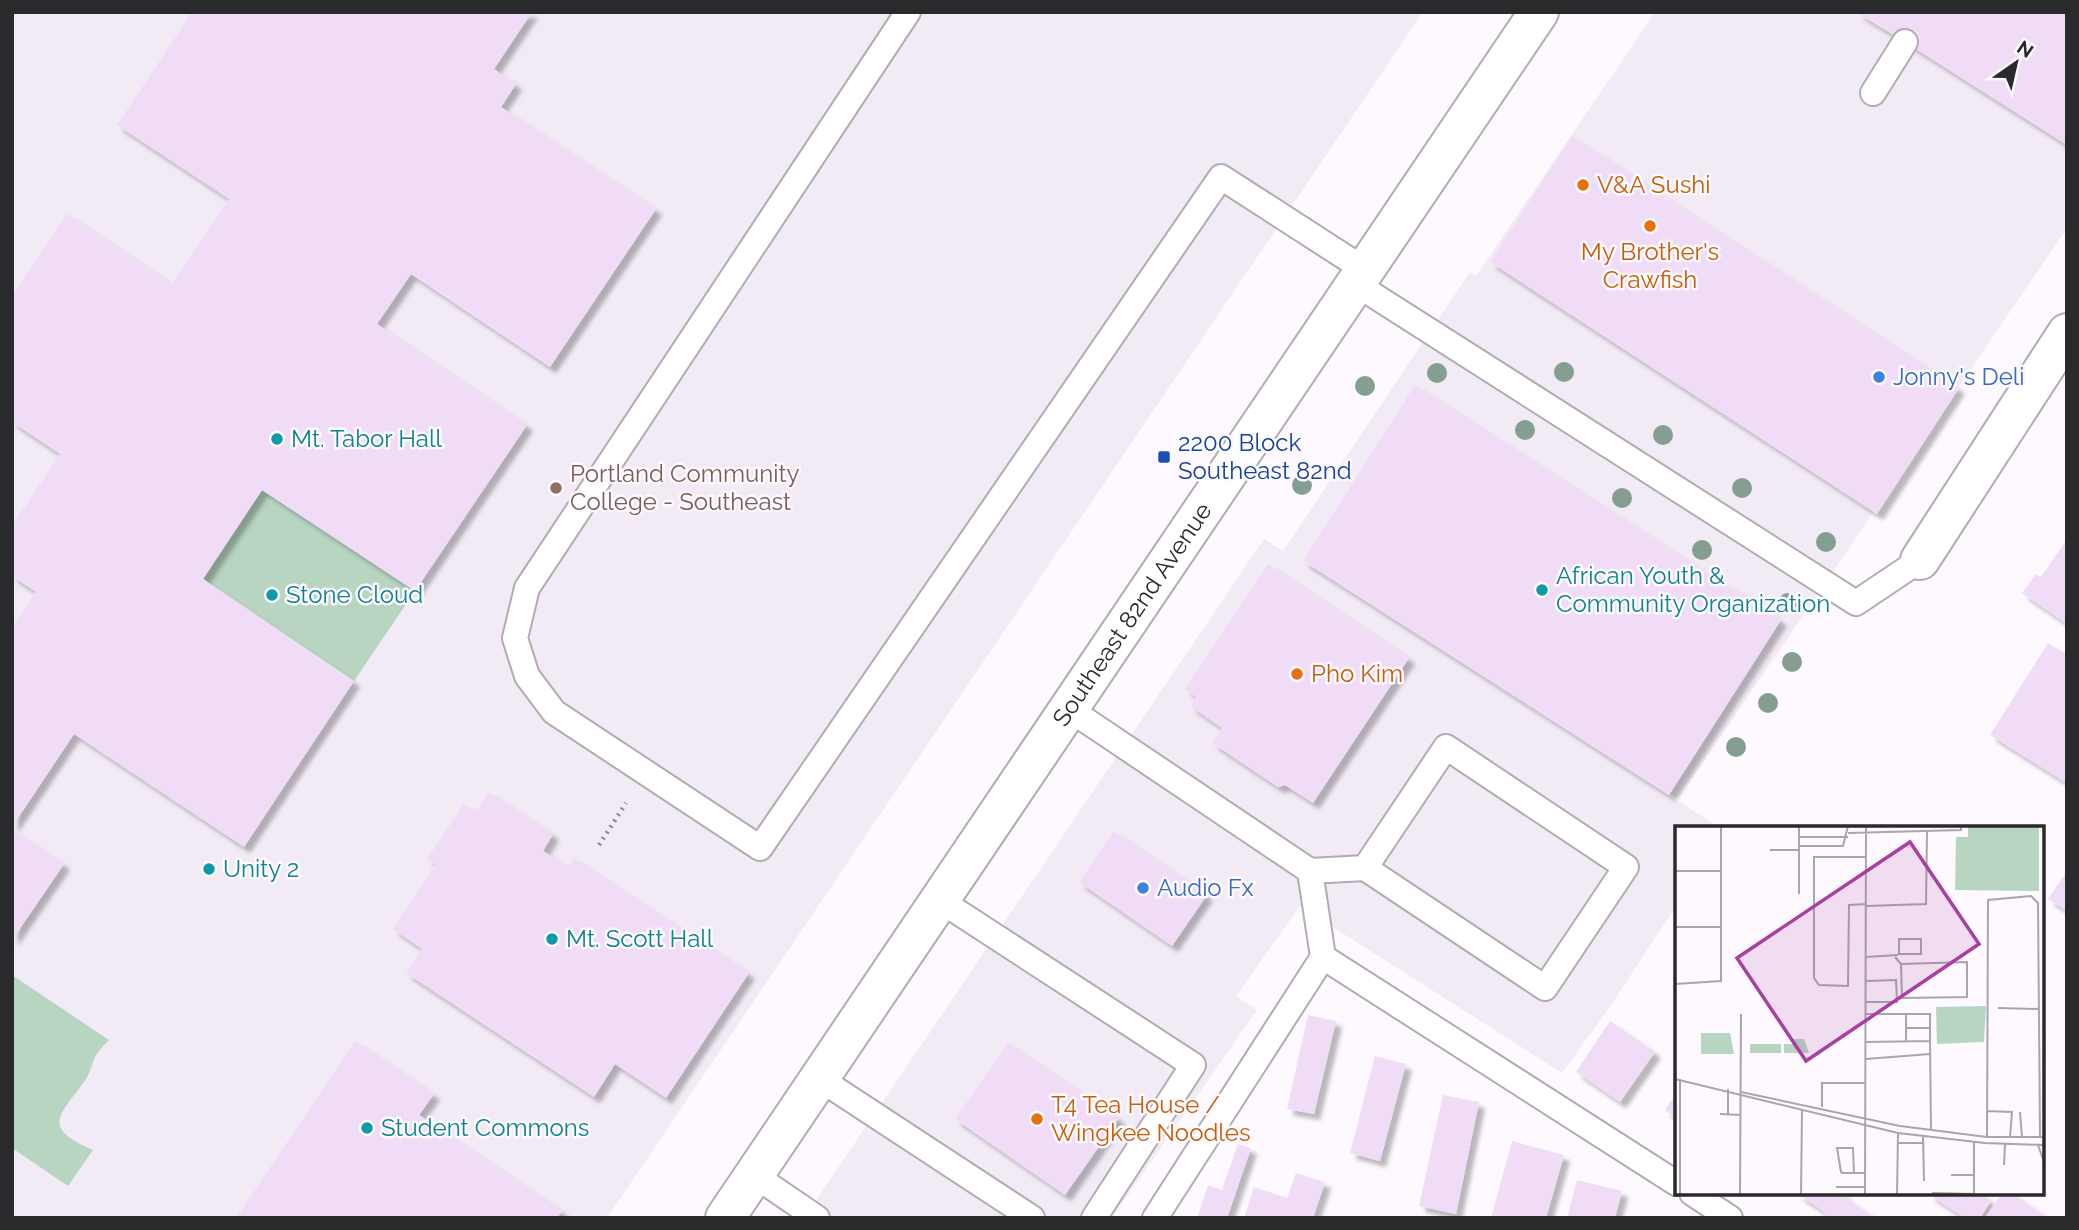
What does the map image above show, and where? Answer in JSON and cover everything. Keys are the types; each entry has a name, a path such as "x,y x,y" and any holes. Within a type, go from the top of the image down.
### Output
{"main road":[{"name":"Southeast 82nd Avenue","path":"725,1218 1539,12"},
{"path":"1920,560 2067,333"}],"lane":[{"path":"908,12 527,588 515,638 527,676 554,712 760,848 1221,177 1361,277 1856,603 1920,560"},
{"path":"1873,93 1905,42"},
{"path":"1069,709 1310,871 1364,868 1545,988 1626,867 1446,747 1364,868"},
{"path":"1155,1218 1323,957 1310,871"},
{"path":"941,901 1193,1065 1094,1218"},
{"path":"1323,957 1675,1182"},
{"path":"820,1079 1032,1218"},
{"path":"754,1175 817,1218"},
{"path":"1695,1195 1730,1218"}],"path":[{"path":"599,845 645,772"}],"shaded area":[{"name":"Portland Community College - Southeast","path":"12,12 1423,12 607,1218 12,1218"},
{"path":"1655,12 2067,12 2067,228 1678,799 1524,703 1717,826 1675,826 1675,908 1607,1011 1562,1073 1300,906 1236,996 1257,1010 1112,1218 804,1218 1264,539 1283,551 1470,272 1476,276"}],"green space":[{"path":"262,490 415,591 354,681 203,579"},
{"path":"12,975 109,1040 96,1055 86,1079 62,1113 61,1128 66,1135 93,1150 68,1186 12,1148"}],"building":[{"name":"Mt. Tabor Hall","path":"192,12 532,12 494,69 516,84 501,107 656,209 550,367 411,274 377,324 527,425 415,591 262,490 203,579 354,681 244,847 74,734 12,827 12,627 36,592 12,576 12,526 60,454 12,422 12,296 67,214 172,284 229,199 117,125"},
{"path":"1856,12 2067,12 2067,145 1905,42"},
{"path":"1572,136 1959,388 1877,514 1490,262"},
{"name":"African Youth & Community Organization","path":"1415,385 1781,620 1669,795 1303,561"},
{"path":"2067,539 2067,624 2022,593 2036,574 2041,577"},
{"name":"Pho Kim","path":"1268,564 1409,658 1313,803 1285,785 1278,787 1212,743 1222,728 1190,706 1196,697 1185,689"},
{"path":"2048,643 2067,655 2065,782 1990,735"},
{"name":"Mt. Scott Hall","path":"489,792 553,834 543,851 568,867 574,858 749,973 666,1098 615,1064 594,1097 406,973 422,949 393,929 436,864 427,859 464,804 476,811"},
{"path":"12,829 64,864 12,940"},
{"name":"Audio Fx","path":"1114,831 1207,895 1172,946 1079,882"},
{"path":"2067,871 2067,911 2048,899"},
{"path":"1308,1015 1336,1021 1314,1114 1287,1109"},
{"path":"1610,1021 1655,1052 1620,1102 1576,1072"},
{"name":"Student Commons","path":"355,1041 434,1094 419,1115 562,1211 557,1218 236,1218"},
{"name":"T4 Tea House / Wingkee Noodles","path":"1008,1043 1119,1118 1065,1195 955,1119"},
{"path":"1375,1056 1406,1064 1380,1161 1350,1153"},
{"path":"1443,1095 1479,1102 1456,1214 1419,1206"},
{"path":"1675,1095 1675,1117 1665,1110"},
{"path":"1512,1141 1564,1155 1546,1218 1491,1218"},
{"path":"1238,1144 1251,1148 1227,1218 1197,1218 1208,1185 1222,1190"},
{"path":"1296,1173 1325,1182 1313,1218 1244,1218 1254,1187 1287,1198"},
{"path":"1577,1180 1622,1191 1615,1218 1567,1218"},
{"path":"1799,1195 1844,1195 1876,1218 1823,1218 1826,1213"},
{"path":"1930,1195 1983,1195 1991,1201 1980,1218 1965,1218"},
{"path":"2001,1195 2015,1195 2048,1218 1985,1218"}],"place":[{"name":"V&A Sushi","path":"1583,185"},
{"name":"My Brother's Crawfish","path":"1650,226"},
{"name":"Jonny's Deli","path":"1879,377"},
{"name":"Mt. Tabor Hall","path":"277,439"},
{"name":"2200 Block Southeast 82nd","path":"1164,457"},
{"name":"Portland Community College - Southeast","path":"556,488"},
{"name":"African Youth & Community Organization","path":"1542,590"},
{"name":"Stone Cloud","path":"272,595"},
{"name":"Pho Kim","path":"1297,674"},
{"name":"Unity 2","path":"209,869"},
{"name":"Audio Fx","path":"1143,888"},
{"name":"Mt. Scott Hall","path":"552,939"},
{"name":"T4 Tea House / Wingkee Noodles","path":"1037,1119"},
{"name":"Student Commons","path":"367,1128"}]}
